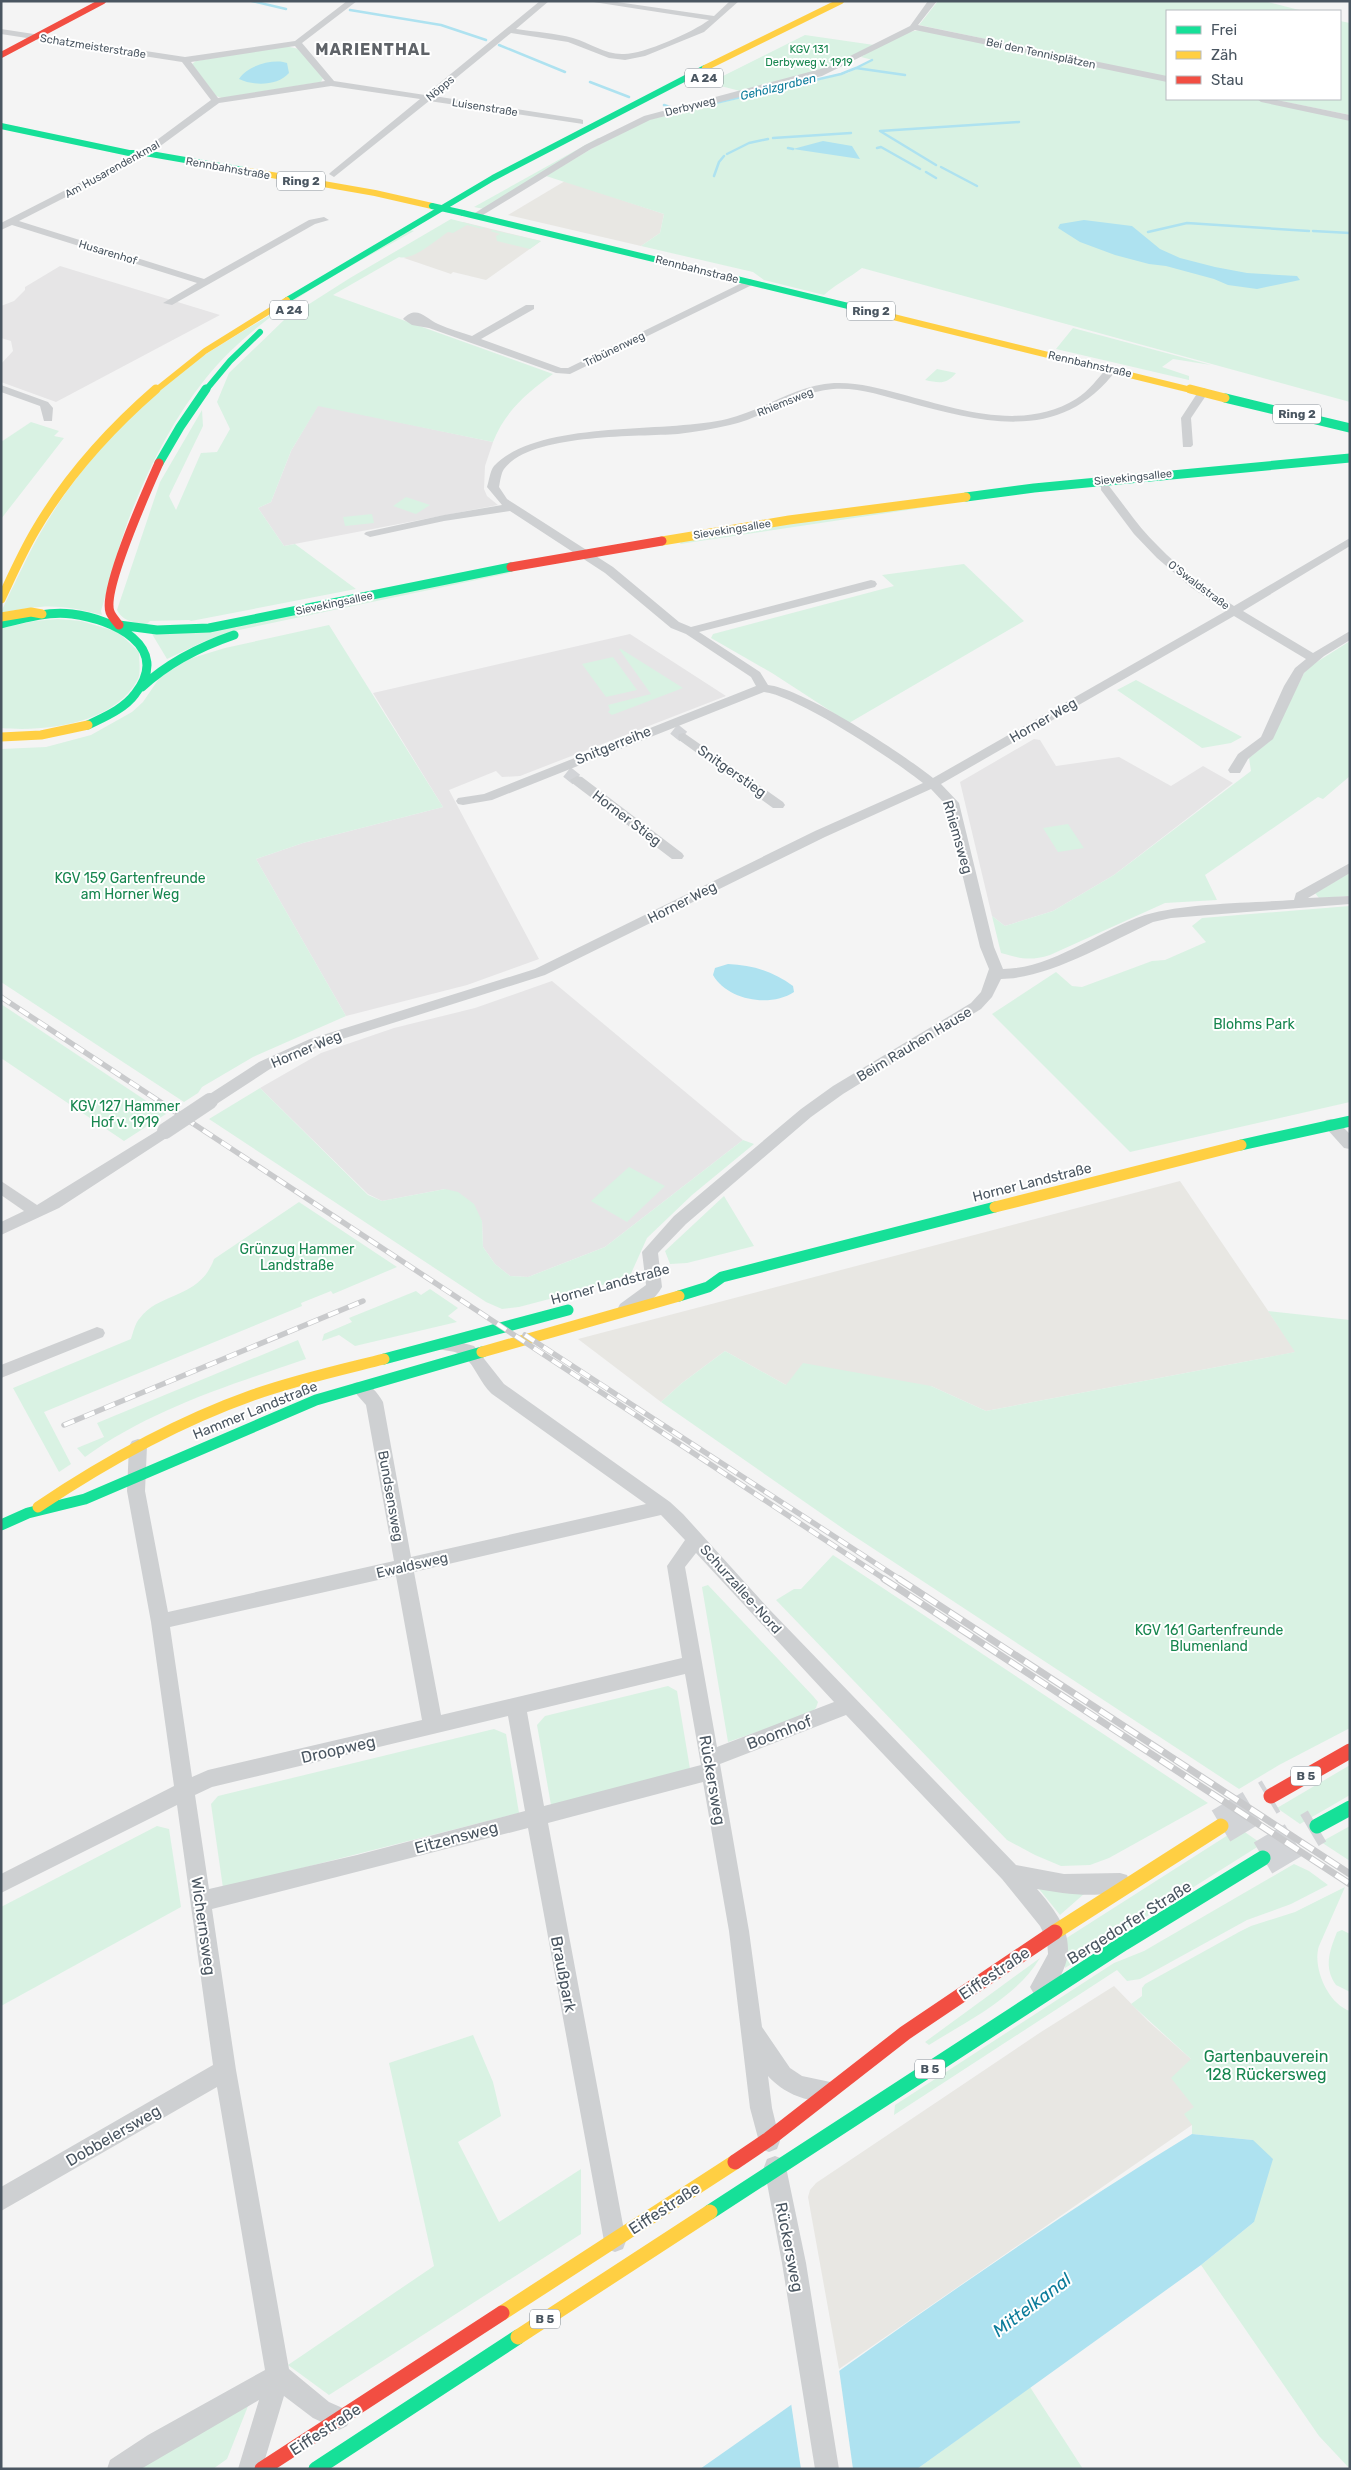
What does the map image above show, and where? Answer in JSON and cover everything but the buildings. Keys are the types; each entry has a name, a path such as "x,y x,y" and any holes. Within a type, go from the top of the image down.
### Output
{"main road":[{"path":"1,55 102,1"},
{"name":"A 24","path":"1,599 40,523 76,472 137,405 195,358 331,272 515,166 638,101 845,3"},
{"name":"A 24","path":"119,625 110,612 109,604 121,556 153,474 182,424 209,384 232,357 258,334 293,308 343,276 543,161 845,3"},
{"name":"Rennbahnstraße","path":"1,122 135,149 145,153"},
{"name":"Rennbahnstraße","path":"1,126 129,152 145,153 375,193 1204,391 1350,428"},
{"name":"Rennbahnstraße","path":"1245,401 1350,416"},
{"name":"Sievekingsallee","path":"1,624 42,614 81,616 119,625 168,630 217,626 583,554 832,514 1350,458"},
{"name":"Sievekingsallee","path":"1,737 45,735 84,726 120,708 159,670 176,658 228,637 415,596 594,561 897,514 1102,485 1350,467"},
{"path":"1,617 31,612 42,614"},
{"name":"Sievekingsallee","path":"119,625 136,639 145,651 148,670 142,687"},
{"name":"Horner Landstraße","path":"702,1275 722,1277 1195,1155 1350,1121"},
{"name":"Horner Landstraße","path":"526,1340 708,1287 722,1277"},
{"name":"Horner Landstraße","path":"625,1295 658,1286"},
{"name":"Horner Landstraße","path":"507,1327 578,1308"},
{"name":"Hammer Landstraße","path":"1,1525 28,1513 68,1486 143,1453 236,1402 295,1383 507,1327"},
{"name":"Hammer Landstraße","path":"28,1513 85,1499 294,1408 526,1340"},
{"path":"284,1398 364,1365"},
{"name":"B 5","path":"1271,1796 1350,1751"},
{"path":"1317,1826 1350,1808"},
{"name":"B 5","path":"1055,1932 1221,1826"},
{"name":"Bergedorfer Straße","path":"1013,2015 1124,1943 1263,1858"},
{"name":"Eiffestraße","path":"262,2469 769,2139 905,2033 1055,1932"},
{"name":"Eiffestraße","path":"316,2469 1013,2015"}],"street":[{"path":"331,83 297,43 353,1"},
{"name":"Nöpps","path":"334,174 545,1"},
{"path":"591,1 716,19"},
{"path":"510,30 562,38 590,46 612,56 631,57 695,32 716,19 734,1"},
{"path":"914,27 914,24 933,1"},
{"name":"Derbyweg","path":"475,216 588,147 647,118 814,75 914,27"},
{"name":"Bei den Tennisplätzen","path":"914,27 1166,79"},
{"name":"Schatzmeisterstraße","path":"1,32 185,60 297,43"},
{"path":"185,60 216,101"},
{"name":"Luisenstraße","path":"216,101 331,83 580,122"},
{"path":"1266,100 1350,118"},
{"name":"Am Husarendenkmal","path":"3,226 145,153 216,101"},
{"path":"168,303 312,222 324,220"},
{"name":"Husarenhof","path":"3,226 205,282"},
{"name":"Tribünenweg","path":"431,325 560,371 570,371 750,282"},
{"path":"472,340 530,307"},
{"name":"Rhiemsweg","path":"996,974 952,803 944,792 916,770 784,692 763,688 756,675 700,640 690,630 675,625 608,570 512,507 498,496 493,487 492,478 500,463 517,452 542,444 716,425 756,414 805,392 833,386 867,389 984,417 1020,418 1041,415 1063,410 1080,401 1112,369"},
{"path":"1,388 44,404 48,408 48,419"},
{"path":"1187,445 1186,418 1204,391"},
{"name":"O'Swaldstraße","path":"1102,485 1132,527 1161,556 1199,588 1314,658"},
{"path":"370,534 444,518 512,507"},
{"name":"Horner Weg","path":"1,1229 53,1204 249,1075 308,1046 341,1034 507,985 540,972 820,834 932,784 1234,611 1350,541"},
{"path":"690,630 871,584"},
{"path":"1235,770 1243,757 1267,739 1290,686 1299,671 1314,658 1350,635"},
{"name":"Snitgerreihe","path":"463,801 487,797 568,772 675,730 763,688"},
{"name":"Snitgerstieg","path":"675,730 778,806"},
{"name":"Horner Stieg","path":"568,772 677,856"},
{"path":"1301,904 1301,896 1350,867"},
{"path":"996,974 1020,974 1035,970 1149,918 1189,912 1350,900"},
{"name":"Beim Rauhen Hause","path":"658,1286 650,1252 680,1220 806,1113 838,1090 976,1006 987,994 996,974"},
{"path":"1331,1124 1350,1144"},
{"path":"1,1187 36,1212"},
{"path":"618,1313 658,1286"},
{"path":"1,1372 98,1333"},
{"path":"445,1344 459,1346 474,1354"},
{"name":"Schurzallee-Nord","path":"474,1354 485,1376 506,1395 664,1507 849,1705 1009,1872 1055,1932"},
{"name":"Bundsensweg","path":"360,1388 374,1402 433,1726"},
{"name":"Wichernsweg","path":"143,1453 136,1476 136,1491 160,1622 225,2070 278,2376 250,2469"},
{"name":"Ewaldsweg","path":"160,1622 664,1507"},
{"name":"Rückersweg","path":"696,1540 676,1566 739,1932 761,2108 775,2171 827,2469"},
{"name":"Droopweg","path":"1,1884 208,1779 693,1664"},
{"name":"Boomhof","path":"711,1765 849,1705"},
{"name":"Braußpark","path":"516,1707 615,2241"},
{"name":"Eitzensweg","path":"201,1904 214,1897 357,1864 535,1816 711,1765"},
{"name":"Schurzallee-Nord","path":"1009,1872 1041,1882 1067,1886 1092,1886 1135,1880"},
{"path":"1013,2015 1033,1996 1054,1966 1060,1951 1055,1932"},
{"name":"Rückersweg","path":"752,2026 772,2066 782,2076 794,2084 809,2090 832,2090"},
{"name":"Dobbelersweg","path":"1,2200 225,2070"},
{"path":"119,2469 158,2444 278,2376 321,2410 340,2418 370,2422 394,2418"}],"shaded area":[{"path":"565,181 664,214 660,233 641,246 508,215"},
{"path":"463,222 541,241 486,280 453,272 451,274 404,258"},
{"path":"60,266 220,315 56,402 1,382 1,364 13,351 11,341 1,338 1,306 14,301 25,290 25,287"},
{"path":"318,405 493,442 485,466 484,489 487,496 498,505 284,546 258,508 271,502 291,451"},
{"path":"630,634 726,696 520,776 502,777 496,771 449,790 539,959 467,985 346,1016 256,859 303,843 443,807 373,693"},
{"path":"1034,739 1040,740 1056,766 1119,757 1171,786 1203,766 1233,783 1114,875 1053,911 1005,926 992,916 960,782"},
{"path":"552,981 743,1140 605,1247 528,1277 510,1276 495,1264 483,1247 482,1221 445,1189 382,1201 368,1194 260,1088 321,1053 394,1028 475,1008"},
{"path":"1180,1181 1296,1352 986,1411 931,1386 786,1385 725,1351 682,1383 661,1402 578,1339"},
{"path":"1114,1986 1148,2021 1191,2059 1194,2107 1192,2125 839,2369 808,2197 810,2190 816,2183 1041,2032"}],"green space":[{"path":"938,1 1264,1 1299,10 1166,10 1166,77 919,25"},
{"path":"1341,21 1350,23 1350,115 1276,100 1341,100"},
{"path":"921,30 1166,80 1166,100 1261,100 1350,118 1350,402 862,268 824,295 764,280 753,272 641,246 660,233 664,214 546,176 591,149 648,120 848,73 873,60 861,57 890,40 913,31"},
{"name":"KGV 131 Derbyweg v. 1919","path":"805,35 874,45 828,69 744,92 709,83"},
{"path":"285,46 299,49 323,78 321,82 222,98 216,96 192,64 196,61"},
{"path":"601,138 484,209 474,207"},
{"path":"451,219 485,228 467,225 453,233 448,232 417,253 411,256 399,257 333,295 553,374 518,403 504,421 493,442 318,406 291,451 271,502 258,508 284,546 295,544 356,589 191,621 150,621 146,625 123,617 117,610 160,482 202,410 203,426 169,496 176,510 201,453 217,452 230,429 217,402 229,373 284,320 350,278"},
{"path":"410,230 414,231 331,278 276,313 227,354 206,378 175,422 157,454 142,487 121,543 101,611 102,615 52,606 1,613 27,558 57,506 93,458 134,413 180,373 226,341"},
{"path":"493,230 541,241 530,249 497,241 496,236 500,234 490,231"},
{"path":"1073,328 1211,365 1173,359 1162,367 1189,376 1189,380 1056,349"},
{"path":"937,369 956,373 949,380 942,382 925,380"},
{"path":"31,422 59,431 54,436 64,438 1,519 1,442"},
{"path":"406,497 430,505 416,514 393,506"},
{"path":"941,505 680,544 682,540 828,517"},
{"path":"372,514 374,523 345,526 343,517"},
{"path":"964,564 1024,621 849,723 772,673 711,638 713,634 894,586 882,575"},
{"path":"507,570 510,573 239,630 205,641 167,659 152,634"},
{"path":"58,619 81,621 118,632 139,652 140,669 138,679 127,694 113,706 77,722 38,728 1,728 1,628 35,621"},
{"name":"KGV 159 Gartenfreunde am Horner Weg","path":"329,625 443,807 303,843 256,859 346,1016 253,1057 202,1087 198,1093 184,1102 1,982 1,749 46,747 91,735 132,712 143,702 160,677 189,659 225,648"},
{"path":"1350,641 1350,776 1323,799 1318,797 1205,875 1217,900 1165,903 1043,957 1015,957 1001,953 992,916 1005,926 1053,911 1114,875 1251,771 1249,758 1270,741 1304,673 1312,665"},
{"path":"619,649 683,688 612,715 608,712 610,710 608,705 651,694"},
{"path":"613,657 637,690 606,697 582,664"},
{"path":"1136,680 1242,737 1231,743 1202,748 1117,690"},
{"path":"1068,824 1084,848 1058,852 1043,828"},
{"path":"1350,873 1350,896 1319,898 1315,893"},
{"name":"Blohms Park","path":"1350,906 1350,1102 1130,1152 992,1014 1056,972 1072,986 1082,987 1152,961 1165,960 1206,942 1192,926 1202,918"},
{"name":"KGV 127 Hammer Hof v. 1919","path":"1,1004 166,1114 124,1141 1,1058"},
{"path":"260,1088 368,1195 382,1201 445,1189 458,1192 474,1204 482,1221 483,1247 495,1264 510,1276 528,1277 605,1247 743,1140 754,1144 692,1195 647,1238 629,1278 519,1307 502,1309 486,1302 209,1119"},
{"path":"629,1167 665,1186 627,1222 591,1201"},
{"path":"724,1196 754,1246 687,1263 670,1264 665,1251"},
{"name":"Grünzug Hammer Landstraße","path":"299,1202 397,1267 333,1294 331,1291 301,1303 302,1306 44,1412 71,1464 59,1472 13,1388 131,1339 134,1328 148,1310 199,1281 208,1272 214,1259"},
{"path":"430,1289 458,1308 448,1316 457,1322 355,1346 339,1335 322,1341 324,1334 352,1322 349,1318 416,1291 421,1295"},
{"name":"KGV 161 Gartenfreunde Blumenland","path":"1268,1311 1350,1320 1350,1728 1279,1765 1239,1789 848,1532 661,1402 682,1383 725,1351 786,1385 803,1363 931,1386 986,1411 1295,1352"},
{"path":"298,1340 306,1359 220,1389 164,1412 110,1440 85,1457 77,1448 104,1437 97,1423"},
{"path":"833,1555 1208,1803 1109,1858 1090,1865 1061,1866 1007,1840 776,1600 794,1589 801,1589"},
{"path":"708,1585 818,1702 816,1708 809,1714 728,1742 702,1587"},
{"path":"668,1686 677,1691 690,1769 551,1805 537,1725 545,1716"},
{"path":"494,1729 506,1734 519,1813 223,1888 211,1804 218,1796"},
{"path":"1350,1765 1350,1795 1300,1824 1277,1808"},
{"path":"157,1826 169,1829 181,1907 1,2006 1,1907"},
{"path":"1350,1826 1350,1861 1321,1842"},
{"path":"1239,1828 1262,1844 1065,1968 1065,1939"},
{"path":"1294,1864 1309,1871 1328,1885 1291,1904 1247,1920 1140,1979 1127,1981 1117,1970 894,2115 895,2105 1114,1963 1144,1951"},
{"name":"Gartenbauverein 128 Rückersweg","path":"1345,1887 1319,1946 1317,1955 1320,1974 1329,1993 1342,2007 1350,2011 1350,2469 1319,2436 1201,2265 1254,2222 1253,2140 1192,2134 1192,2125 1184,2114 1194,2107 1171,2078 1191,2059 1131,2004 1142,1996 1142,1988 1145,1984 1239,1932 1251,1926 1295,1912"},
{"path":"1039,1889 1085,1893 1060,1915"},
{"path":"1342,1930 1350,1934 1350,1992 1336,1985 1329,1965 1334,1939 1337,1932"},
{"path":"1040,1958 1018,1985 990,2008 929,2045 925,2042"},
{"path":"473,2035 493,2082 501,2116 458,2142 499,2222 581,2169 581,2234 329,2395 288,2365 434,2266 389,2063"},
{"path":"1030,2387 1083,2469 917,2469"},
{"path":"252,2396 227,2459 213,2469 139,2469"}],"water":[{"path":"271,62 287,63 289,73 279,80 258,84 239,79 253,67"},
{"path":"823,141 852,146 860,159 793,149"},
{"path":"1084,220 1132,226 1160,249 1180,258 1247,273 1297,276 1300,280 1257,289 1228,285 1214,279 1166,266 1149,264 1115,255 1080,242 1058,228 1060,224"},
{"path":"728,964 754,967 770,973 793,986 794,992 773,1000 750,999 738,996 720,984 713,975 715,968"},
{"name":"Mittelkanal","path":"1192,2134 1253,2140 1273,2159 1254,2222 1201,2265 917,2469 700,2469 1005,2255"}],"pier":[{"path":"839,2369 853,2469 801,2469 791,2403"}],"waterway":[{"name":"Gehölzgraben","path":"252,1 286,9"},
{"name":"Gehölzgraben","path":"350,10 441,25 486,40"},
{"name":"Gehölzgraben","path":"499,45 565,72"},
{"path":"856,68 872,60"},
{"name":"Gehölzgraben","path":"707,105 841,74 856,68"},
{"name":"Gehölzgraben","path":"856,68 905,75"},
{"name":"Gehölzgraben","path":"590,82 629,97"},
{"name":"Gehölzgraben","path":"664,105 670,107"},
{"path":"936,165 880,131 1019,122"},
{"path":"773,138 851,133"},
{"path":"727,154 749,143 768,139"},
{"path":"877,148 881,147 920,169"},
{"path":"788,148 793,149"},
{"path":"714,176 719,162 724,156"},
{"path":"941,167 977,186"},
{"path":"926,172 936,178"},
{"path":"1148,232 1187,223 1309,231"},
{"path":"1313,231 1350,233"}],"tunnel":[{"path":"674,729 684,737"},
{"path":"567,772 577,780"},
{"path":"1221,1826 1271,1796"},
{"path":"1263,1858 1317,1826"}],"railway":[{"path":"1,997 886,1580"},
{"path":"64,1425 363,1301"},
{"path":"525,1335 901,1580"},
{"path":"884,1579 1350,1884"},
{"path":"899,1579 1350,1874"}],"traffic: fast":[{"path":"287,300 338,268 493,178 705,68"},
{"path":"1,126 129,153 145,153 243,170"},
{"path":"432,206 463,213"},
{"path":"463,213 873,312"},
{"path":"159,463 191,409 203,393 244,346 260,332"},
{"path":"1225,398 1350,428"},
{"path":"966,497 1034,488 1350,458"},
{"path":"119,625 157,630 209,628 511,567"},
{"path":"1,624 45,614 73,614 103,620 126,631 140,645 147,660 145,677 135,694 116,711 88,725"},
{"path":"142,687 163,669 185,655 234,635"},
{"path":"1241,1145 1350,1121"},
{"path":"679,1296 708,1287 722,1277 995,1207"},
{"path":"384,1359 568,1310"},
{"path":"1,1525 28,1513 85,1499 316,1400 482,1352"},
{"path":"1317,1826 1350,1808"},
{"path":"1013,2015 1124,1943 1263,1858"},
{"path":"710,2212 1013,2015"},
{"path":"316,2469 518,2337"}],"traffic: slow":[{"path":"705,68 841,1"},
{"path":"243,170 375,193 432,206"},
{"path":"1,599 35,530 74,475 110,433 150,394 194,359 287,300"},
{"path":"873,312 1225,398"},
{"path":"662,541 789,520 966,497"},
{"path":"1,617 31,612 42,614"},
{"path":"1,737 41,735 88,725"},
{"path":"995,1207 1241,1145"},
{"path":"482,1352 679,1296"},
{"path":"38,1507 109,1462 158,1436 209,1413 272,1389 384,1359"},
{"path":"1055,1932 1221,1826"},
{"path":"502,2313 735,2162"},
{"path":"518,2337 710,2212"}],"traffic: jam":[{"path":"1,55 103,1"},
{"path":"119,625 110,612 110,597 131,526 159,463"},
{"path":"511,567 662,541"},
{"path":"1271,1796 1350,1751"},
{"path":"735,2162 769,2139 905,2033 1055,1932"},
{"path":"262,2469 502,2313"}],"district":[{"name":"MARIENTHAL","path":"373,49"}]}
